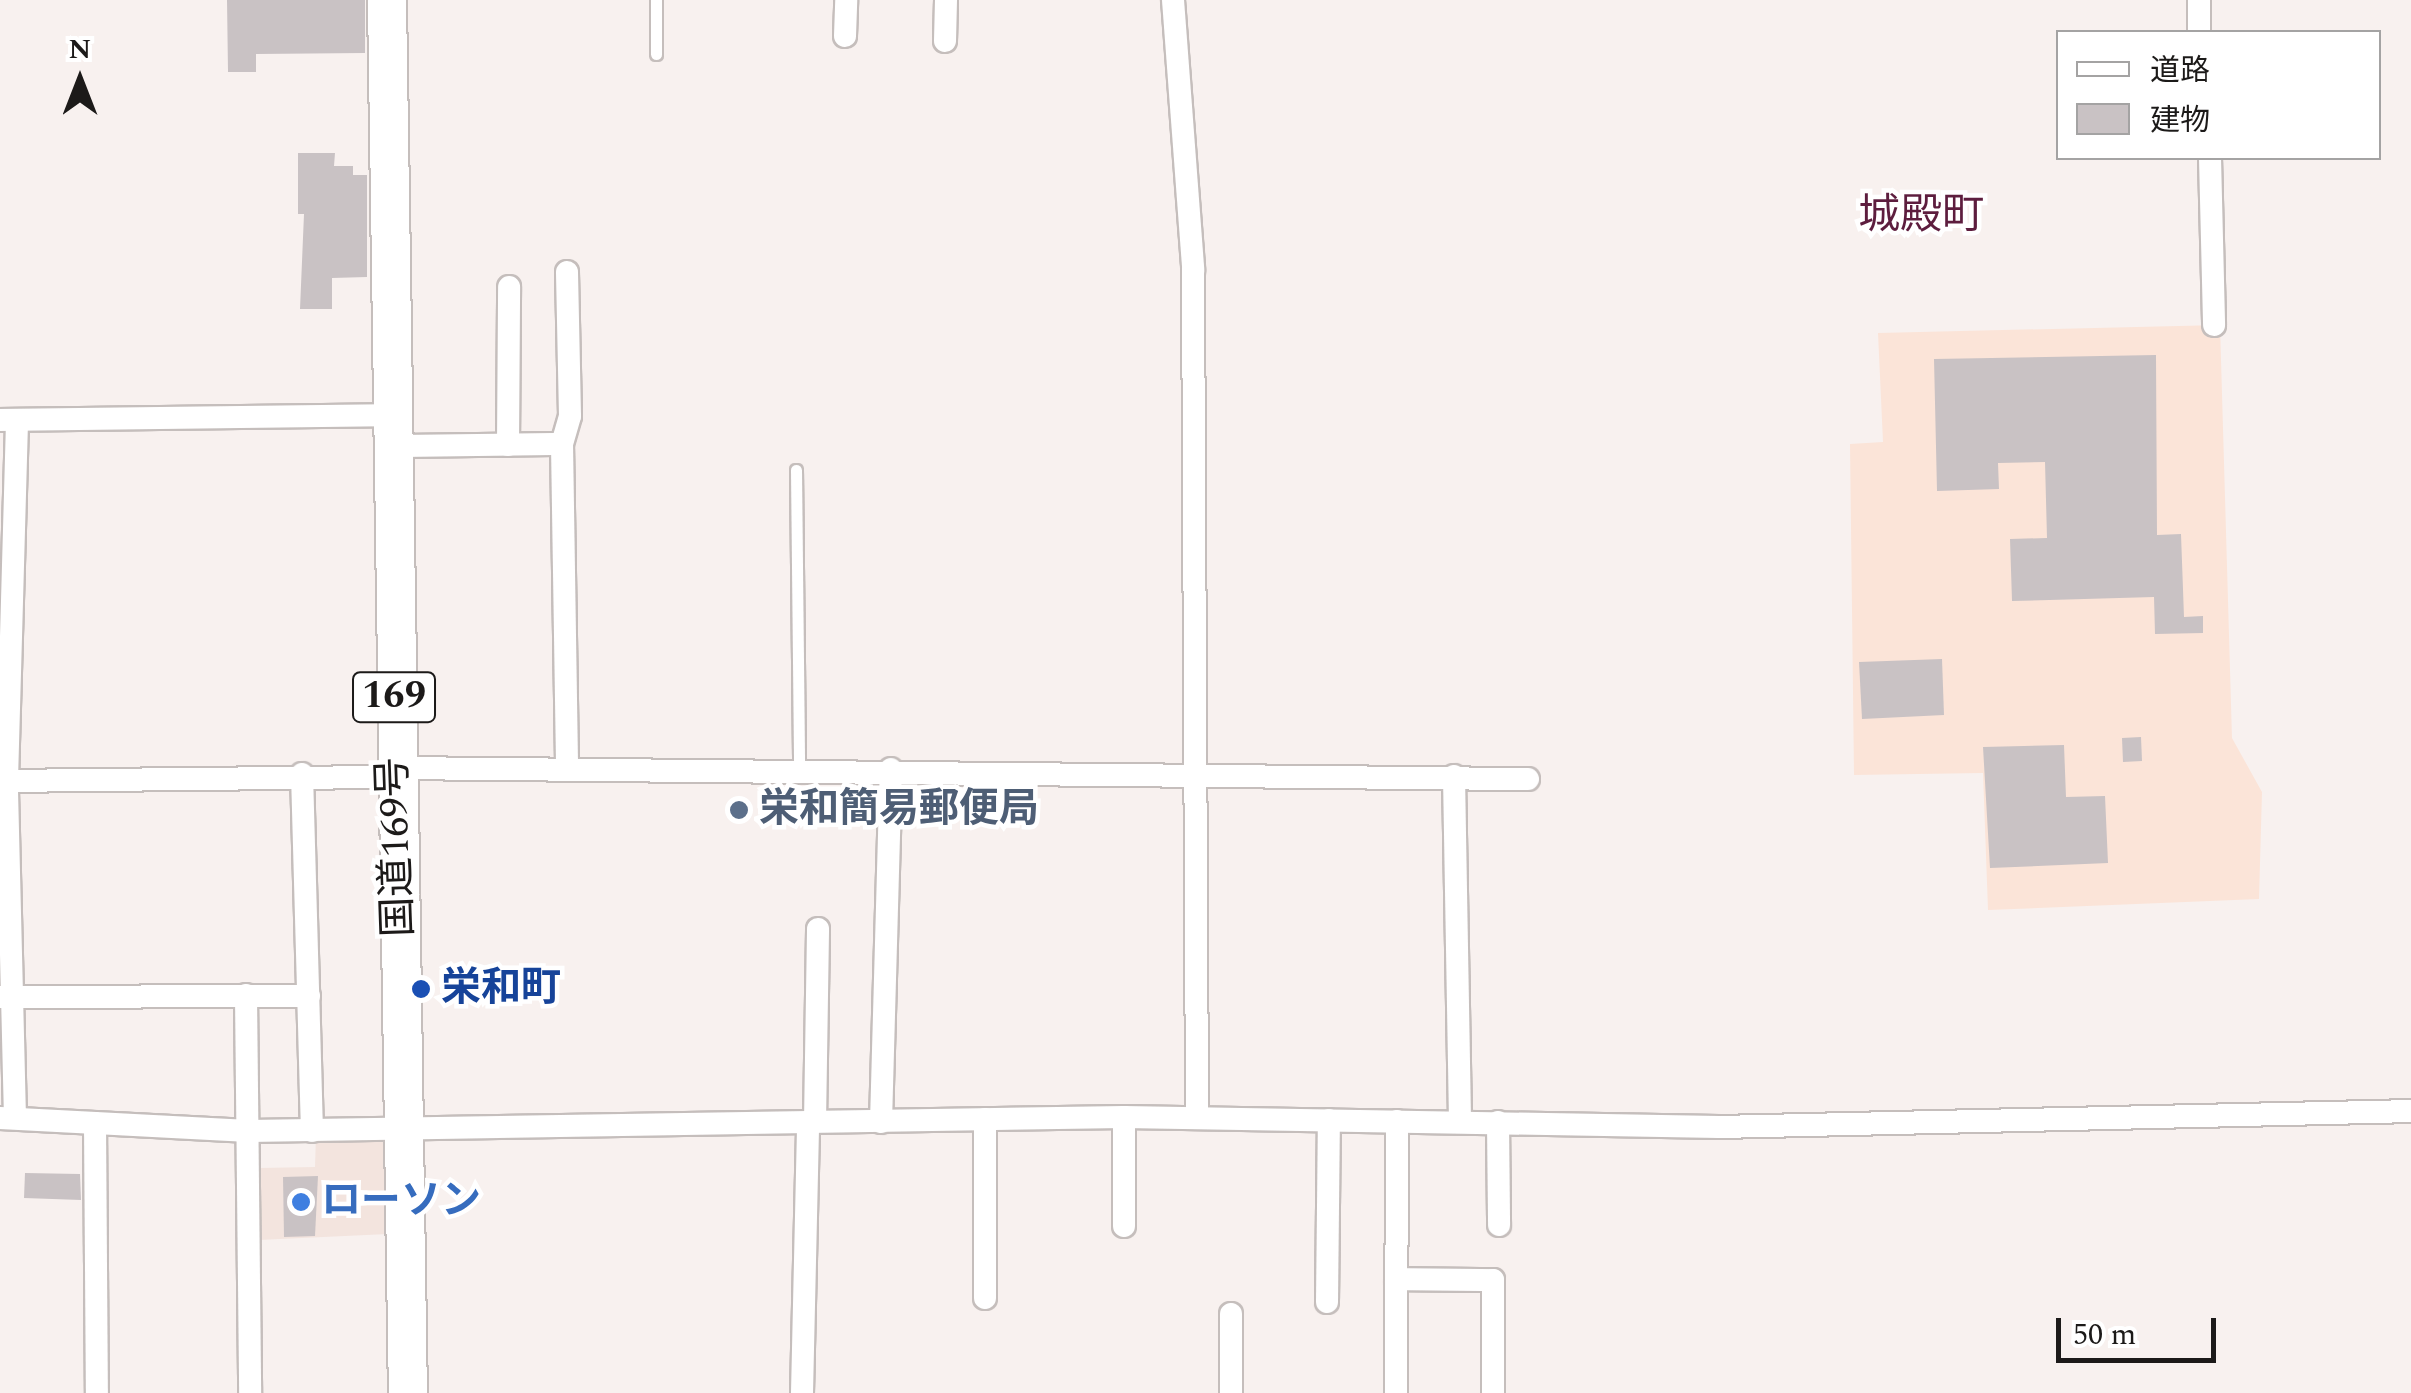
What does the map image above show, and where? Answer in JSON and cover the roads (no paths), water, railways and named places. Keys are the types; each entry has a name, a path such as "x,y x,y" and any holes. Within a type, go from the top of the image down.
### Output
{"highway":[{"name":"国道169号","path":"387,0 394,772 408,1393"}],"street":[{"path":"845,36 846,0"},
{"path":"945,41 946,0"},
{"path":"1173,0 1193,269 1192,772 1197,1118"},
{"path":"2199,30 2200,0"},
{"path":"2210,160 2214,325"},
{"path":"566,272 570,416 562,444 566,768"},
{"path":"508,445 509,287"},
{"path":"562,444 508,445 393,430 8,420 4,780 7,1118 249,1131 1124,1117 1719,1126 2411,1111"},
{"path":"4,780 566,768 1192,772 1528,780"},
{"path":"881,1122 891,769"},
{"path":"302,774 312,1130"},
{"path":"1454,776 1460,1121"},
{"path":"802,1393 818,929"},
{"path":"246,995 250,1393"},
{"path":"6,997 309,996"},
{"path":"1124,1117 1124,1226"},
{"path":"984,1119 986,1298"},
{"path":"1326,1302 1330,1120"},
{"path":"1396,1393 1397,1120"},
{"path":"1498,1122 1499,1225"},
{"path":"95,1123 97,1393"},
{"path":"1396,1279 1493,1280 1494,1393"},
{"path":"1232,1314 1232,1393"}],"lane":[{"path":"656,0 656,54"},
{"path":"796,470 799,768"}],"place":[{"name":"栄和簡易郵便局","path":"739,810"},
{"name":"栄和町","path":"421,989"},
{"name":"ローソン","path":"301,1202"}],"district":[{"name":"城殿町","path":"1921,216"}]}
